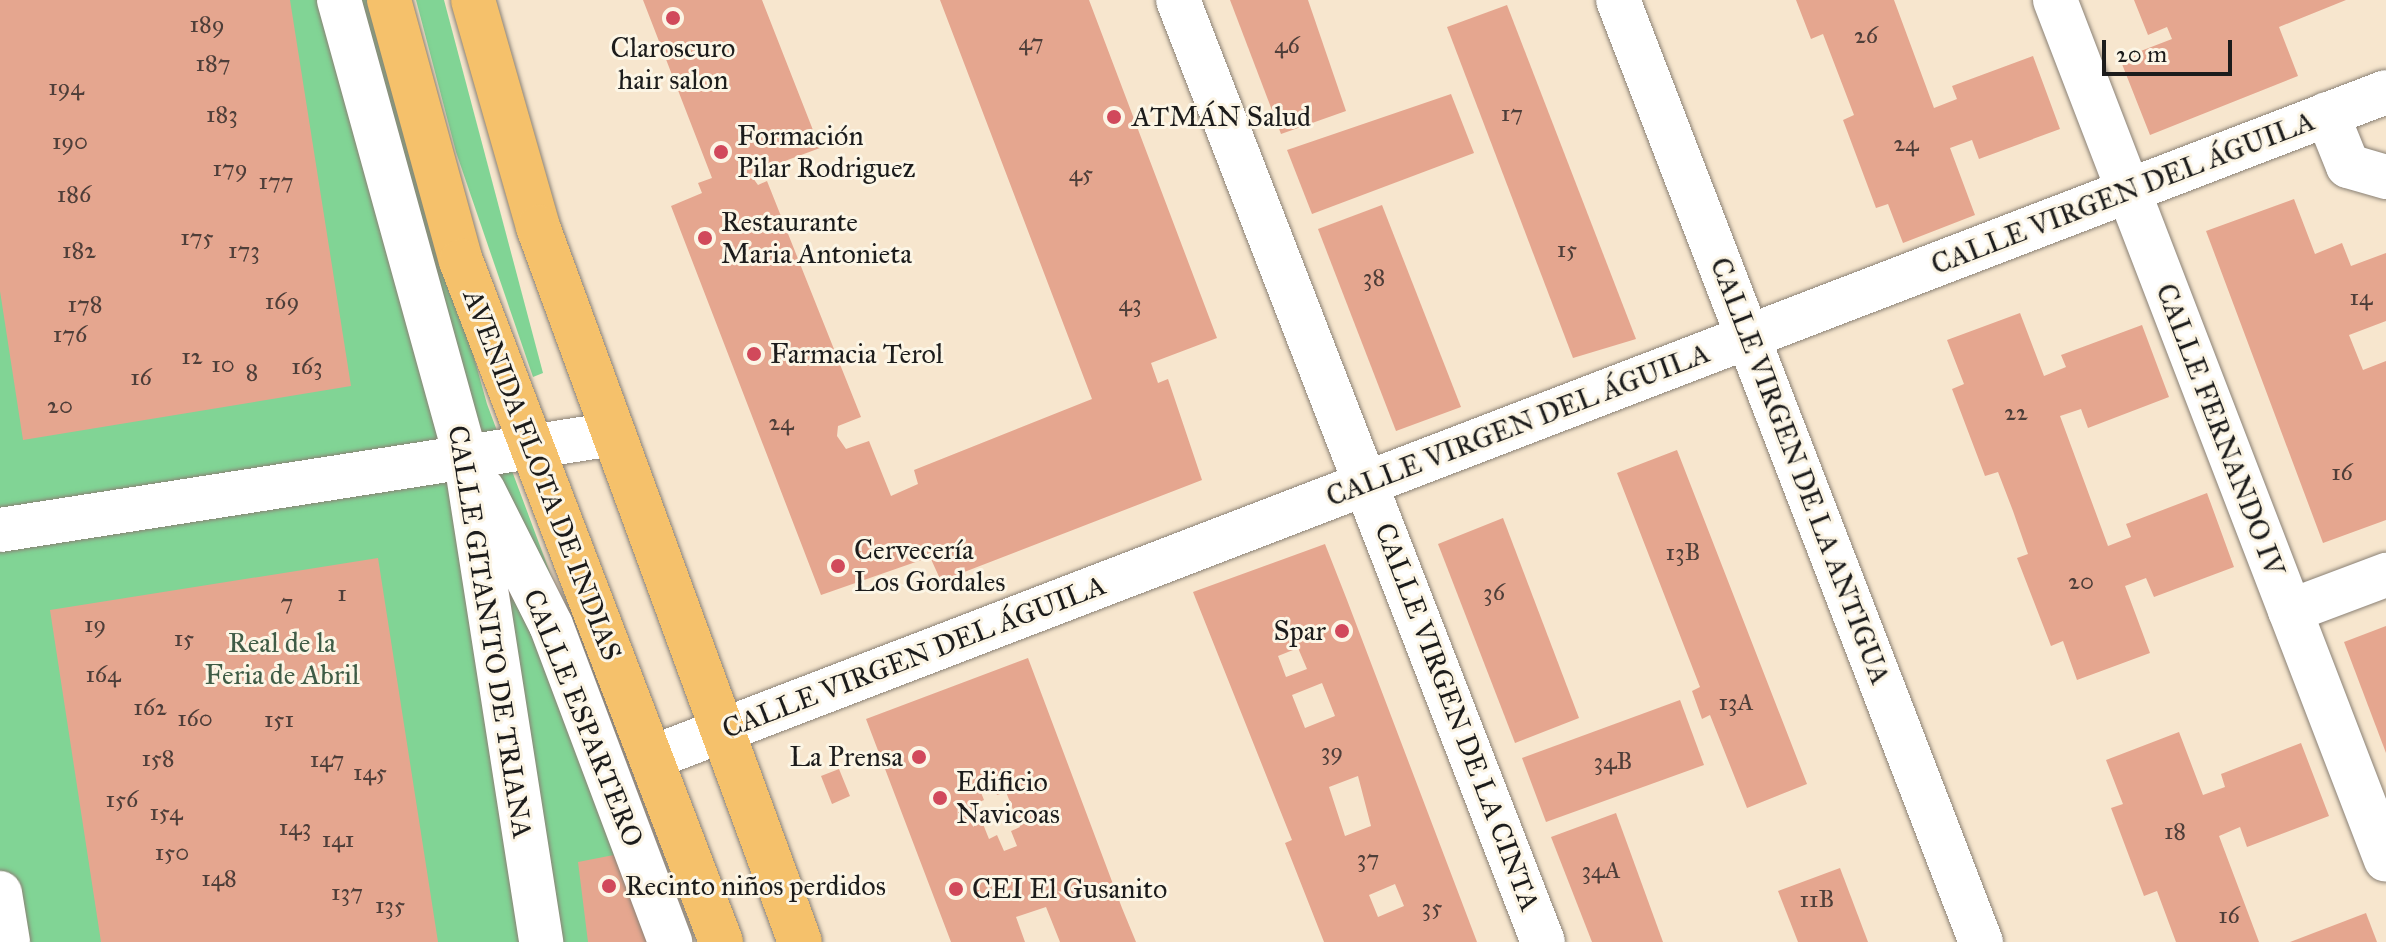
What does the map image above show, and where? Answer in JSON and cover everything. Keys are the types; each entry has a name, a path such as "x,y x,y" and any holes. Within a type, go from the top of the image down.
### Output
{"main road":[{"name":"AVENIDA FLOTA DE INDIAS","path":"389,0 461,261 526,446 721,942"},
{"path":"473,0 538,227 720,731 800,942"}],"street":[{"name":"CALLE GITANITO DE TRIANA","path":"339,0 465,455 541,942"},
{"name":"CALLE VIRGEN DE LA CINTA","path":"1178,0 1543,942"},
{"name":"CALLE VIRGEN DE LA ANTIGUA","path":"1618,0 1981,942"},
{"name":"CALLE FERNANDO IV","path":"2055,0 2386,860"},
{"name":"CALLE VIRGEN DEL ÁGUILA","path":"651,758 2386,92"},
{"path":"2327,114 2348,166 2386,177"},
{"path":"0,530 613,434"},
{"name":"CALLE ESPARTERO","path":"465,455 551,625 670,942"},
{"path":"2290,611 2386,575"},
{"path":"0,893 8,942"}],"green space":[{"name":"Real de la Feria de Abril","path":"0,0 374,0 487,404 688,942 0,942"},
{"path":"416,0 444,0 543,373 533,377 456,152"}],"building":[{"path":"0,0 290,0 351,386 23,440 0,291"},
{"path":"643,0 762,0 820,148 750,174 758,185 767,181 861,417 838,426 837,436 846,449 869,441 891,496 918,484 914,470 1092,399 940,0 1089,0 1217,338 1151,363 1158,383 1168,379 1202,480 941,581 930,557 821,595 671,206 702,193 698,183 712,178"},
{"path":"1230,0 1308,0 1346,111 1281,134"},
{"path":"1796,0 1894,0 1934,108 1957,99 1952,86 2033,56 2060,129 1979,159 1972,140 1950,148 1975,215 1903,243 1888,204 1876,208 1843,120 1854,115 1823,34 1811,39"},
{"path":"2134,0 2346,0 2279,27 2298,76 2150,135 2120,59 2172,39 2167,27 2148,35"},
{"path":"1507,5 1636,339 1573,358 1447,27"},
{"path":"1451,94 1474,153 1312,214 1287,150"},
{"path":"2294,199 2315,254 2342,243 2351,266 2386,253 2386,321 2349,335 2363,370 2386,361 2386,520 2323,543 2206,231"},
{"path":"1382,205 1461,407 1396,431 1318,229"},
{"path":"2020,313 2044,376 2066,367 2061,355 2142,325 2169,397 2088,428 2081,409 2060,416 2108,546 2131,537 2126,524 2207,493 2234,567 2154,597 2146,578 2125,586 2150,653 2077,680 2063,641 2051,646 2017,558 2028,554 1998,472 1985,476 1952,389 1964,384 1947,340"},
{"path":"1677,450 1807,784 1747,808 1710,715 1702,719 1692,691 1700,687 1617,473"},
{"path":"1503,518 1579,718 1515,743 1438,544"},
{"path":"1325,544 1477,942 1324,942 1285,843 1292,840 1193,592","holes":["1298,648 1307,669 1286,677 1278,656","1322,683 1335,716 1305,728 1292,695","1358,776 1371,826 1345,836 1329,787","1395,884 1404,906 1378,917 1369,895"]},
{"path":"378,558 438,942 101,942 50,610"},
{"path":"2386,626 2386,753 2344,642"},
{"name":"Edificio Navicoas","path":"1028,658 1136,942 1060,942 1046,907 1016,917 1025,942 951,942 866,719","holes":["991,780 997,795 1006,792 1020,827 1011,831 1017,846 1004,851 997,835 989,839 975,804 984,800 978,785"]},
{"path":"1680,700 1704,765 1546,822 1522,758"},
{"path":"2179,732 2203,795 2225,787 2221,774 2301,743 2329,816 2247,847 2240,827 2219,836 2259,942 2176,942 2157,891 2144,896 2111,808 2123,804 2106,760"},
{"path":"839,769 850,796 832,804 821,776"},
{"path":"1616,813 1663,942 1592,942 1551,837"},
{"name":"Recinto niños perdidos","path":"624,853 656,942 588,942 578,862"},
{"path":"1840,868 1868,942 1798,942 1778,891"},
{"path":"2366,913 2377,942 2290,942"}],"place":[{"name":"Claroscuro hair salon","path":"673,18"},
{"name":"ATMÁN Salud","path":"1114,117"},
{"name":"Formación Pilar Rodriguez","path":"721,152"},
{"name":"Restaurante Maria Antonieta","path":"705,238"},
{"name":"Farmacia Terol","path":"754,354"},
{"name":"Cervecería Los Gordales","path":"838,566"},
{"name":"Spar","path":"1342,631"},
{"name":"La Prensa","path":"919,757"},
{"name":"Edificio Navicoas","path":"940,798"},
{"name":"Recinto niños perdidos","path":"609,886"},
{"name":"CEI El Gusanito","path":"956,889"}]}
